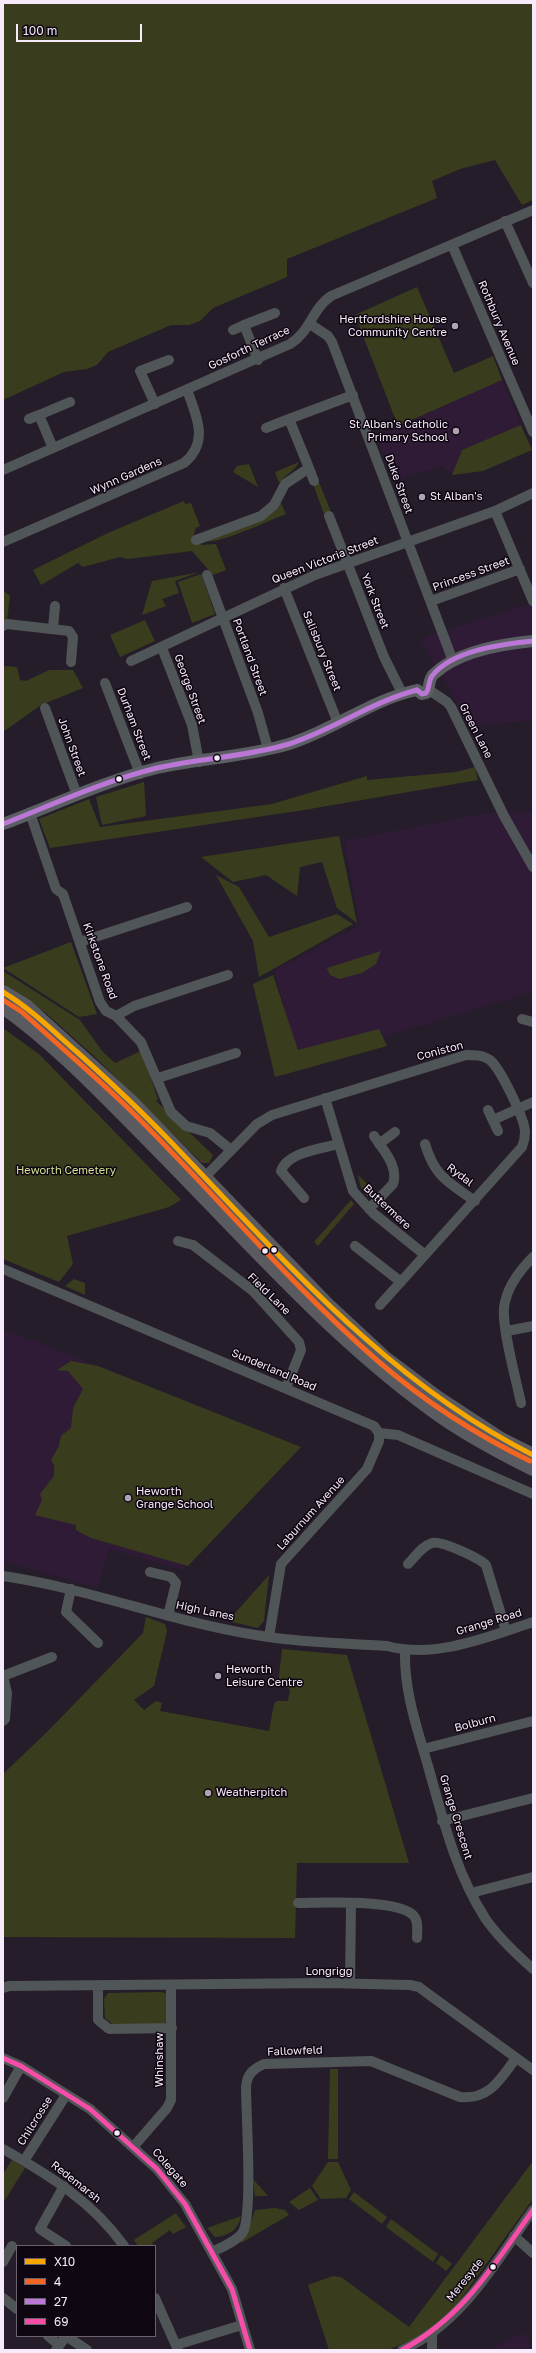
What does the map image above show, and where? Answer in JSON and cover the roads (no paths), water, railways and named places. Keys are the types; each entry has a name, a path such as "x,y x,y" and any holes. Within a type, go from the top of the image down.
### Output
{"highway":[{"path":"3,992 26,1006 127,1097 329,1306 384,1357 437,1397 501,1439 533,1455"},
{"path":"3,1007 54,1047 324,1318 376,1367 433,1411 493,1449 533,1469"}],"main road":[{"path":"3,824 30,812 77,795 158,768 268,749 295,741 338,723 378,702 402,693 425,688 433,674 453,661 494,648 533,641"}],"street":[{"name":"Gosforth Terrace","path":"3,470 258,360 299,339 310,324 319,307 331,296 533,210"},
{"path":"505,221 533,283"},
{"name":"Rothbury Avenue","path":"452,245 533,432"},
{"path":"233,330 275,313"},
{"name":"Duke Street","path":"310,324 328,336 332,342 453,661"},
{"path":"244,325 258,360"},
{"path":"155,404 135,373 169,360"},
{"name":"Wynn Gardens","path":"3,542 184,463 195,452 200,433 199,424 187,390"},
{"path":"266,428 353,395"},
{"path":"53,448 34,417 70,402"},
{"path":"289,419 314,481"},
{"path":"198,536 268,512 285,484 309,468"},
{"name":"Queen Victoria Street","path":"131,662 284,588 407,541 495,511 533,493"},
{"path":"495,511 532,598"},
{"name":"York Street","path":"329,516 384,657 402,693"},
{"name":"Princess Street","path":"431,601 520,569"},
{"name":"Portland Street","path":"206,575 259,716 268,749"},
{"name":"Salisbury Street","path":"284,588 338,723"},
{"path":"53,628 55,606"},
{"path":"3,626 7,624 65,630 72,634 71,662"},
{"name":"George Street","path":"162,648 192,725 198,762"},
{"name":"Durham Street","path":"105,683 140,774"},
{"name":"Green Lane","path":"425,688 447,702 451,708 504,816 533,867"},
{"name":"John Street","path":"45,708 77,795"},
{"name":"Kirkstone Road","path":"30,812 56,888 63,894 100,1002 106,1011 116,1016 141,1042 158,1078 171,1112 186,1126 210,1132 231,1150"},
{"path":"80,942 187,907"},
{"path":"116,1016 134,1006 228,975"},
{"path":"522,1019 533,1022"},
{"path":"158,1078 236,1053"},
{"name":"Coniston","path":"195,1187 264,1119 325,1098 466,1055 484,1056 495,1066 517,1110 525,1132 522,1147 380,1305"},
{"name":"Buttermere","path":"325,1098 353,1191 369,1209 425,1255"},
{"path":"493,1120 533,1102"},
{"path":"488,1110 498,1131"},
{"path":"369,1209 393,1184 395,1178 393,1167 376,1140 395,1132"},
{"path":"304,1198 281,1171 283,1165 292,1158 338,1144"},
{"name":"Rydal","path":"425,1144 429,1158 438,1175 475,1201"},
{"name":"Field Lane","path":"178,1241 193,1245 253,1291 299,1342 300,1350 286,1388"},
{"path":"355,1246 401,1282"},
{"path":"521,1402 504,1315 506,1301 517,1276 533,1257"},
{"name":"Sunderland Road","path":"3,1269 374,1426 379,1433 398,1435 533,1494"},
{"path":"507,1331 533,1326"},
{"name":"Laburnum Avenue","path":"269,1637 281,1564 367,1469 379,1441 379,1433"},
{"path":"408,1564 425,1547 432,1543 441,1543 481,1560 486,1565 506,1631"},
{"path":"150,1572 171,1577 176,1583 168,1616"},
{"name":"High Lanes","path":"3,1576 71,1589 168,1616 269,1637 387,1646 404,1651"},
{"path":"71,1589 66,1612 98,1643"},
{"name":"Grange Road","path":"404,1651 462,1644 533,1622"},
{"name":"Grange Crescent","path":"404,1651 406,1690 442,1821 457,1864 486,1919 516,1953 533,1969"},
{"path":"3,1721 5,1719 7,1693 3,1676 52,1657"},
{"name":"Bolburn","path":"423,1749 533,1721"},
{"path":"442,1821 533,1798"},
{"path":"471,1893 533,1877"},
{"path":"298,1903 390,1905 412,1914 417,1922 417,1938"},
{"path":"350,1983 351,1904"},
{"name":"Longrigg","path":"3,1988 9,1986 401,1983 419,1988 533,2070"},
{"name":"Whinshaw","path":"134,2146 167,2108 171,2100 171,1985"},
{"path":"98,1986 98,2020 110,2029 172,2028"},
{"name":"Colegate","path":"3,2058 21,2066 90,2109 134,2146 157,2169 185,2204 232,2289 250,2350"},
{"name":"Fallowfeld","path":"212,2252 235,2239 242,2233 246,2225 248,2205 246,2087 248,2076 254,2069 264,2064 371,2061 460,2097 468,2098 487,2094 516,2058"},
{"path":"3,2098 21,2066"},
{"name":"Chilcrosse","path":"24,2161 66,2095"},
{"name":"Redemarsh","path":"3,2149 64,2186 113,2230 123,2245"},
{"path":"64,2186 40,2228 65,2245"},
{"name":"Meresyde","path":"402,2350 432,2334 466,2301 533,2210"},
{"path":"514,2236 533,2253"},
{"path":"3,2262 12,2246"},
{"path":"3,2298 16,2308"},
{"path":"156,2300 177,2348 242,2325"},
{"path":"432,2334 432,2350"},
{"path":"49,2337 58,2348 65,2337"},
{"path":"68,2337 87,2350"}],"place":[{"name":"Hertfordshire House Community Centre","path":"455,326"},
{"name":"St Alban's Catholic Primary School","path":"456,431"},
{"name":"St Alban's","path":"422,497"},
{"name":"Heworth Grange School","path":"128,1498"},
{"name":"Heworth Leisure Centre","path":"218,1676"},
{"name":"Weatherpitch","path":"208,1793"}],"park label":[{"name":"Heworth Cemetery","path":"66,1171"}]}
